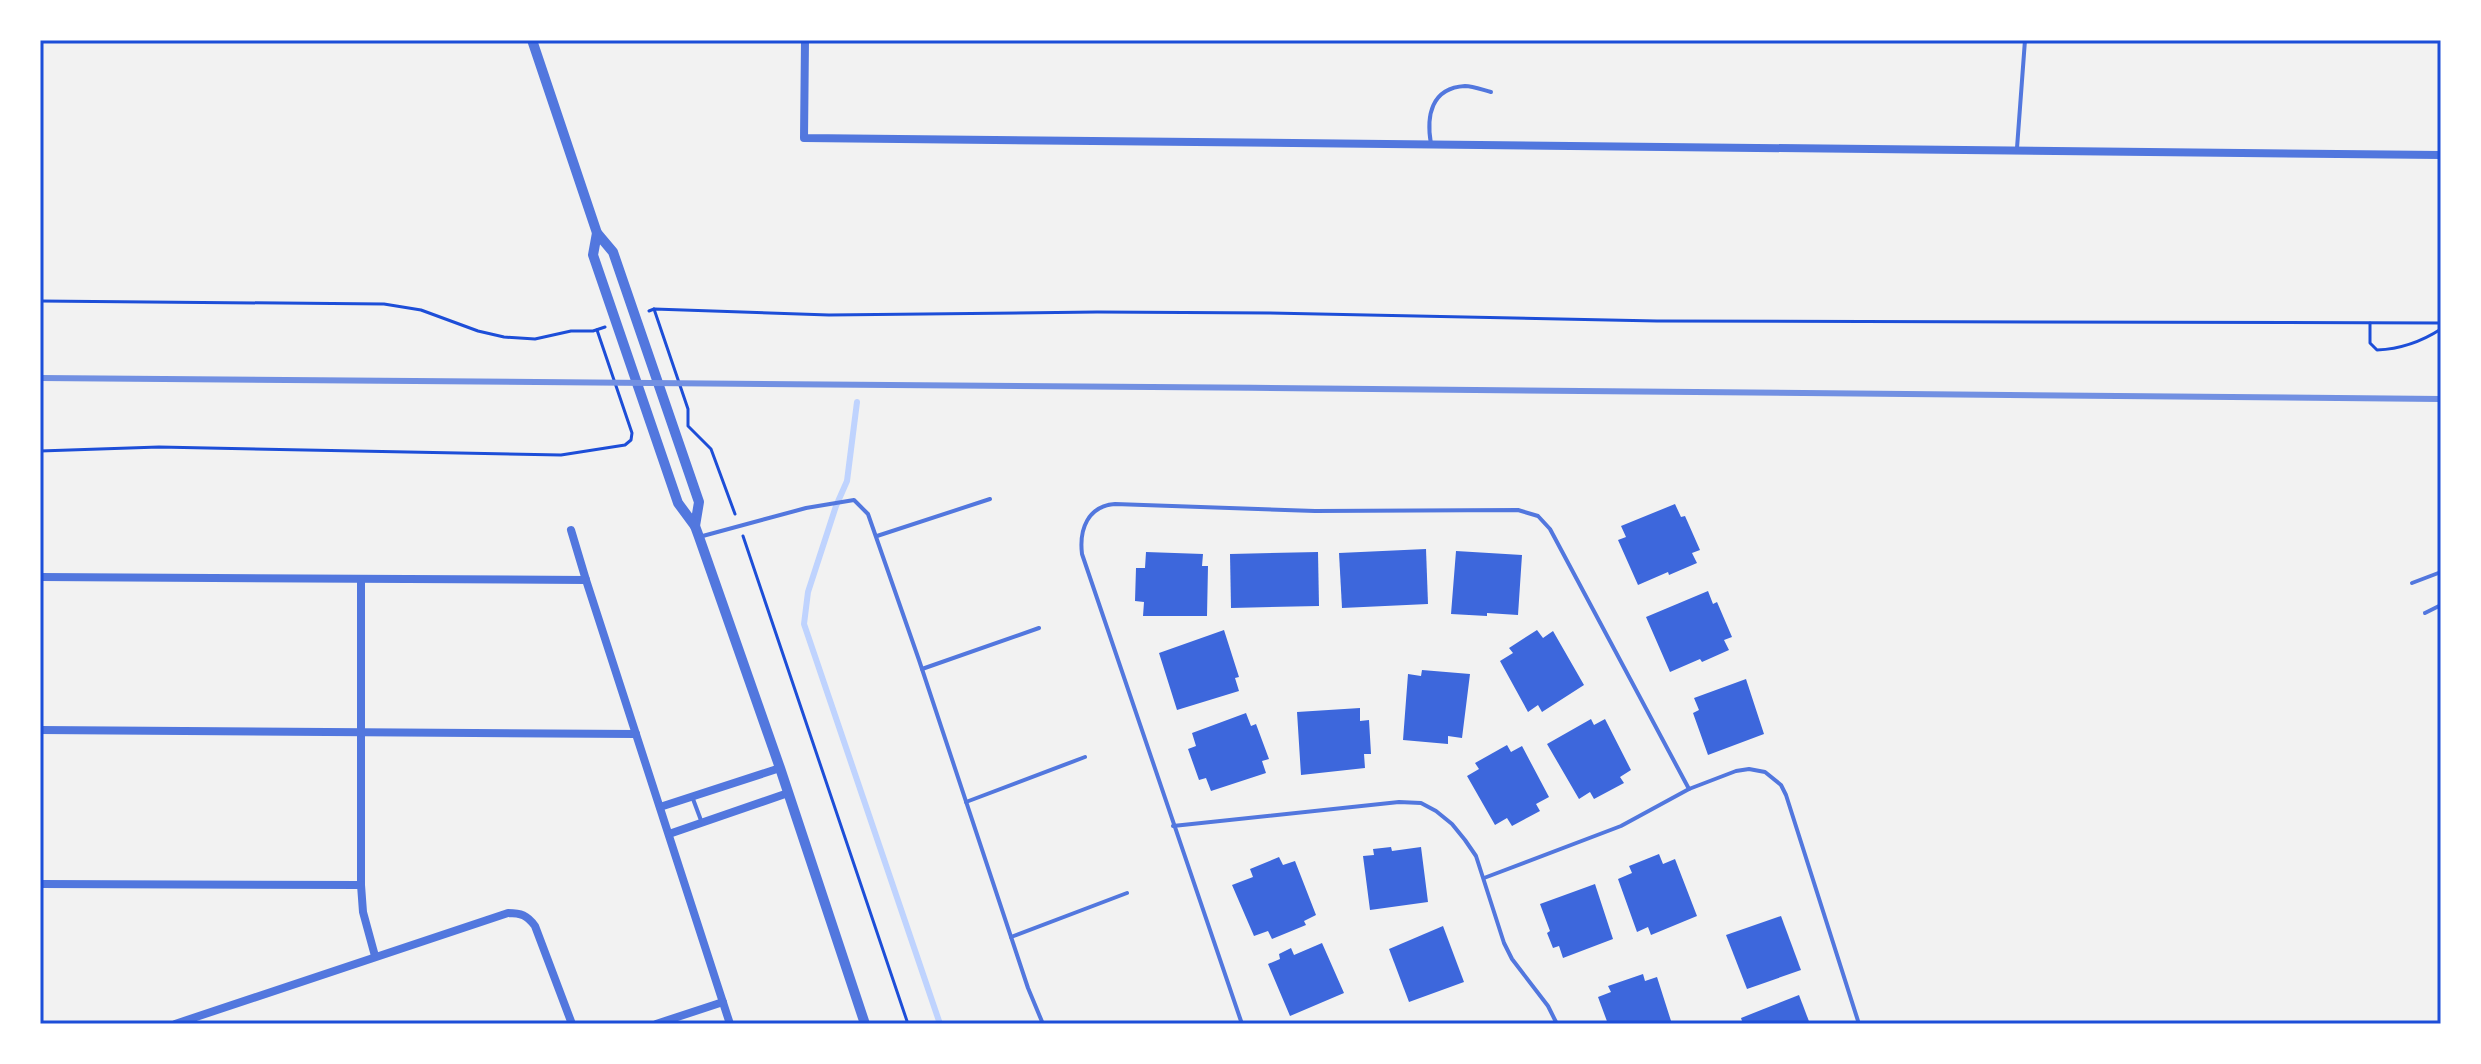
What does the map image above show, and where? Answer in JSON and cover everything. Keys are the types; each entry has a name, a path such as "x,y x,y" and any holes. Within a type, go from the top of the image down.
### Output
{"street":[{"path":"532,40 597,233 613,252 699,502 695,526"},
{"path":"805,40 804,138 2441,155"},
{"path":"597,233 593,255 616,323 678,503 699,537 865,1024"},
{"path":"571,530 730,1024"},
{"path":"40,577 586,580"},
{"path":"361,579 361,885 363,912 375,956"},
{"path":"40,730 636,734"},
{"path":"660,807 780,768"},
{"path":"669,834 788,793"},
{"path":"40,884 361,885"},
{"path":"175,1024 508,913 519,913 528,917 535,926 572,1024"},
{"path":"656,1024 723,1002"}],"lane":[{"path":"2017,151 2025,40"},
{"path":"1431,146 1427,126 1431,107 1443,93 1466,86 1491,92"},
{"path":"877,536 990,499"},
{"path":"699,537 806,508 854,500 868,514 1043,1024"},
{"path":"1242,1024 1082,554 1082,528 1096,510 1107,504 1315,511 1518,510 1538,516 1550,529 1689,789"},
{"path":"2412,583 2441,572"},
{"path":"2425,613 2441,605"},
{"path":"922,669 1039,628"},
{"path":"966,802 1085,757"},
{"path":"1484,878 1621,826 1689,789 1736,771 1749,769 1765,772 1781,785 1859,1024"},
{"path":"692,796 702,823"},
{"path":"1173,826 1399,802 1421,803 1452,824 1476,856 1504,943 1557,1024"},
{"path":"1011,937 1127,893"}],"path":[{"path":"40,301 384,304 421,310 478,331 535,339 571,331 597,330 616,323"},
{"path":"654,309 688,409 688,426 711,449 739,526 908,1024"},
{"path":"635,316 654,309 829,315 1112,312 1657,321 2370,323 2441,326"},
{"path":"2370,323 2370,343 2377,350 2397,349 2427,338 2441,326"},
{"path":"40,451 159,447 561,455 625,445 631,440 632,433 597,330"}],"building":[{"path":"1675,504 1681,517 1685,516 1700,550 1692,553 1697,563 1638,585 1618,540 1626,537 1621,526"},
{"path":"1426,549 1428,604 1342,608 1339,553"},
{"path":"1456,551 1522,555 1518,615 1451,614"},
{"path":"1146,552 1203,554 1202,566 1208,566 1207,616 1143,616 1144,602 1135,601 1136,568 1145,568"},
{"path":"1318,552 1319,606 1231,608 1230,554"},
{"path":"1708,591 1713,604 1717,602 1732,637 1724,640 1729,650 1670,672 1646,617"},
{"path":"1224,630 1239,677 1235,678 1239,691 1177,710 1159,653"},
{"path":"1537,630 1543,638 1553,631 1584,685 1542,712 1538,705 1528,712 1500,661 1513,653 1509,648"},
{"path":"1422,670 1470,674 1462,738 1448,736 1448,744 1403,740 1408,674 1421,676"},
{"path":"1746,679 1764,734 1708,755 1693,713 1699,710 1694,698"},
{"path":"1360,708 1360,721 1369,720 1371,754 1364,754 1365,768 1301,775 1297,712"},
{"path":"1246,713 1251,726 1256,724 1269,759 1262,761 1266,773 1211,791 1206,778 1199,780 1188,749 1196,746 1192,733"},
{"path":"1591,719 1594,725 1605,719 1631,770 1620,777 1624,783 1594,799 1590,792 1579,799 1547,744"},
{"path":"1507,745 1511,752 1522,746 1549,797 1536,804 1540,811 1512,826 1507,818 1495,825 1467,776 1479,769 1475,763"},
{"path":"1391,847 1392,851 1421,847 1428,902 1370,910 1363,856 1374,855 1373,849"},
{"path":"1659,854 1663,864 1675,859 1697,916 1651,935 1648,927 1637,932 1618,879 1632,873 1629,866"},
{"path":"1279,857 1283,865 1295,861 1316,915 1304,921 1306,925 1272,939 1268,931 1254,936 1232,885 1253,877 1250,869"},
{"path":"1595,884 1613,939 1563,958 1559,946 1553,948 1540,904"},
{"path":"1781,916 1801,970 1747,989 1726,935"},
{"path":"1443,926 1464,982 1409,1002 1389,949"},
{"path":"1322,943 1344,993 1290,1016 1268,964 1280,959 1279,954 1291,948 1294,955"},
{"path":"1643,974 1645,981 1657,977 1672,1024 1608,1024 1598,997 1611,992 1608,986"},
{"path":"1799,995 1810,1024 1743,1024 1741,1018"}],"waterway":[{"path":"857,402 847,481 808,592 804,624 940,1024"}],"railway":[{"path":"40,378 2441,399"}]}
